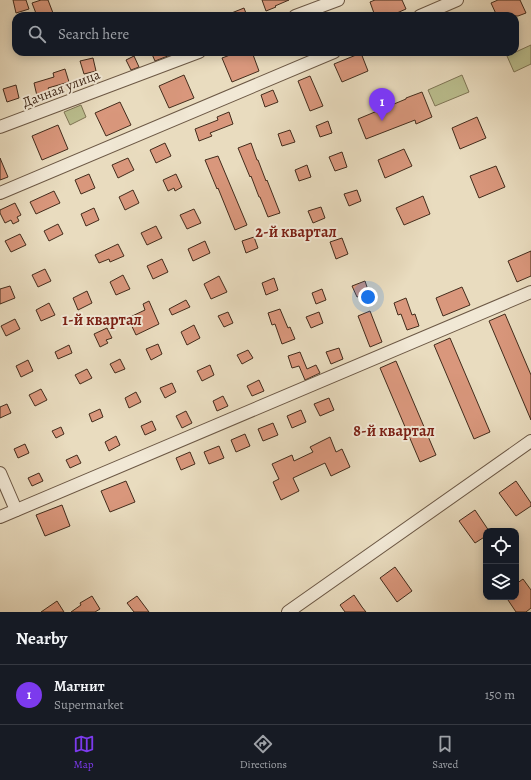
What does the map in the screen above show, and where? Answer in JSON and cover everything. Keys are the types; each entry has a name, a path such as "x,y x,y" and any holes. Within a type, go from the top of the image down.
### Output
{"street":[{"path":"306,12 338,0"},
{"path":"429,12 457,0"},
{"name":"Дачная улица","path":"0,127 188,56"},
{"path":"0,194 325,56"},
{"path":"0,517 531,292"},
{"path":"288,612 531,442"},
{"path":"0,473 16,510"}],"green space":[{"path":"531,45 531,64 514,72 507,56 519,56 519,50"},
{"path":"462,75 469,92 435,106 428,90"},
{"path":"81,105 86,117 70,125 64,112"}],"building":[{"path":"13,0 26,0 29,9 16,12"},
{"path":"41,0 48,0 53,12 35,12 32,3"},
{"path":"262,0 289,0 266,11"},
{"path":"375,0 402,0 406,9 399,12 374,12 370,2"},
{"path":"498,0 520,0 526,13 519,16 519,12 495,12 491,3"},
{"path":"244,8 246,12 234,12"},
{"path":"134,56 139,67 131,70 126,60"},
{"path":"153,56 168,56 155,61"},
{"path":"227,56 253,56 259,71 232,82 222,58"},
{"path":"354,56 362,56 368,71 342,82 334,64"},
{"path":"93,58 96,71 84,74 80,61"},
{"path":"65,69 69,82 48,88 50,92 37,96 34,83 54,77 53,73"},
{"path":"184,75 194,98 169,108 159,86"},
{"path":"310,76 323,106 310,111 298,81"},
{"path":"16,85 19,98 7,102 3,89"},
{"path":"273,90 278,102 265,107 261,95"},
{"path":"422,92 432,117 416,124 415,120 366,139 358,119"},
{"path":"120,102 131,125 106,136 95,113"},
{"path":"229,112 233,124 210,133 212,136 199,141 195,129 218,120 217,117"},
{"path":"477,117 486,138 460,149 452,128"},
{"path":"328,121 332,133 320,137 316,126"},
{"path":"58,125 68,149 42,160 32,136"},
{"path":"290,130 295,142 282,146 278,134"},
{"path":"165,143 171,156 156,163 150,150"},
{"path":"251,143 280,213 268,217 238,148"},
{"path":"404,149 412,166 385,178 378,160"},
{"path":"342,152 347,167 335,171 329,157"},
{"path":"218,156 247,225 235,230 205,160"},
{"path":"0,158 8,177 0,180"},
{"path":"128,158 134,170 118,178 112,165"},
{"path":"307,165 311,177 299,181 295,170"},
{"path":"496,166 505,187 479,198 470,176"},
{"path":"89,174 95,188 81,194 75,180"},
{"path":"176,174 182,187 175,191 174,188 168,191 163,180"},
{"path":"133,190 139,203 125,210 119,197"},
{"path":"357,190 361,201 349,206 344,194"},
{"path":"54,191 60,203 36,214 30,202"},
{"path":"423,196 430,214 404,225 396,208"},
{"path":"15,203 21,215 17,217 19,221 13,224 11,220 5,223 0,210"},
{"path":"321,207 325,218 313,223 308,211"},
{"path":"94,208 99,220 86,226 81,214"},
{"path":"194,209 201,223 187,229 180,215"},
{"path":"58,224 63,234 49,241 44,231"},
{"path":"156,226 162,238 147,245 141,233"},
{"path":"20,234 26,245 11,252 5,241"},
{"path":"254,237 258,248 246,253 242,241"},
{"path":"342,238 348,254 336,259 330,242"},
{"path":"205,241 210,253 193,261 188,249"},
{"path":"118,244 124,256 110,262 109,259 99,263 95,255"},
{"path":"531,251 531,276 517,282 508,261"},
{"path":"162,259 168,272 153,279 147,266"},
{"path":"45,269 51,281 38,287 32,275"},
{"path":"123,275 130,289 116,295 110,282"},
{"path":"219,276 227,292 211,299 204,284"},
{"path":"274,278 278,290 266,295 262,283"},
{"path":"365,281 369,293 357,297 352,286"},
{"path":"10,286 15,298 0,304 0,289"},
{"path":"462,287 470,305 443,316 436,298"},
{"path":"322,289 326,300 316,304 312,293"},
{"path":"87,291 92,303 78,310 73,298"},
{"path":"406,298 412,315 415,314 419,326 407,330 401,314 398,315 394,303"},
{"path":"186,300 190,307 172,315 169,309"},
{"path":"149,301 159,324 136,335 128,318 145,310 143,304"},
{"path":"49,303 55,315 41,321 36,310"},
{"path":"280,309 288,328 290,327 295,339 282,344 275,324 272,325 268,313"},
{"path":"370,311 382,342 370,347 358,316"},
{"path":"228,312 233,323 224,327 218,316"},
{"path":"319,312 323,323 311,328 306,317"},
{"path":"505,314 531,375 531,420 489,321"},
{"path":"15,319 20,329 6,336 1,326"},
{"path":"194,325 200,338 187,345 181,332"},
{"path":"107,328 112,338 106,340 108,343 100,347 94,334"},
{"path":"450,338 490,432 474,439 434,345"},
{"path":"158,344 162,354 151,360 146,349"},
{"path":"69,345 72,353 58,359 55,352"},
{"path":"339,348 343,359 331,364 326,352"},
{"path":"248,350 253,358 242,364 237,355"},
{"path":"300,352 307,369 316,365 320,373 305,380 299,366 292,368 288,356"},
{"path":"120,359 125,369 115,373 110,364"},
{"path":"28,360 33,371 21,377 16,366"},
{"path":"396,361 436,455 420,462 380,368"},
{"path":"210,365 214,375 202,381 197,371"},
{"path":"87,369 92,378 80,384 75,375"},
{"path":"259,380 264,391 252,396 247,386"},
{"path":"172,383 176,392 165,398 160,388"},
{"path":"41,389 47,400 35,406 29,395"},
{"path":"136,392 141,402 129,408 125,398"},
{"path":"223,396 228,406 217,411 213,401"},
{"path":"329,398 334,410 320,416 314,404"},
{"path":"7,404 11,413 0,418 0,407"},
{"path":"100,409 103,417 92,422 89,414"},
{"path":"301,410 306,422 292,428 287,416"},
{"path":"186,411 192,423 182,428 176,416"},
{"path":"152,421 156,430 145,435 141,426"},
{"path":"273,423 278,435 263,441 258,429"},
{"path":"61,427 64,434 56,438 52,431"},
{"path":"245,434 250,446 236,452 231,440"},
{"path":"116,436 120,445 109,451 105,442"},
{"path":"330,437 336,452 342,449 350,467 331,476 325,463 293,478 299,491 281,500 273,482 279,479 272,464 292,455 294,461 313,452 310,447"},
{"path":"25,444 29,453 18,458 14,449"},
{"path":"219,446 224,458 209,464 204,452"},
{"path":"190,452 195,464 181,470 176,458"},
{"path":"77,455 81,463 70,468 66,460"},
{"path":"39,473 43,481 32,486 28,478"},
{"path":"126,481 135,502 110,512 101,491"},
{"path":"516,481 531,503 531,506 516,516 499,493"},
{"path":"62,505 70,526 45,536 36,515"},
{"path":"475,510 487,528 483,528 483,538 475,543 459,521"},
{"path":"395,567 412,591 397,602 380,578"},
{"path":"523,579 531,590 531,608 526,612 516,612 508,600 519,600 519,582"},
{"path":"354,595 366,612 345,612 340,605"},
{"path":"92,596 100,609 95,612 71,612 81,605 80,603"},
{"path":"137,596 149,612 134,612 127,603"},
{"path":"57,601 64,612 41,612"}],"place":[{"name":"Магнит","path":"382,121"}],"district":[{"name":"2-й квартал","path":"296,231"},
{"name":"1-й квартал","path":"102,319"},
{"name":"8-й квартал","path":"394,430"}]}
